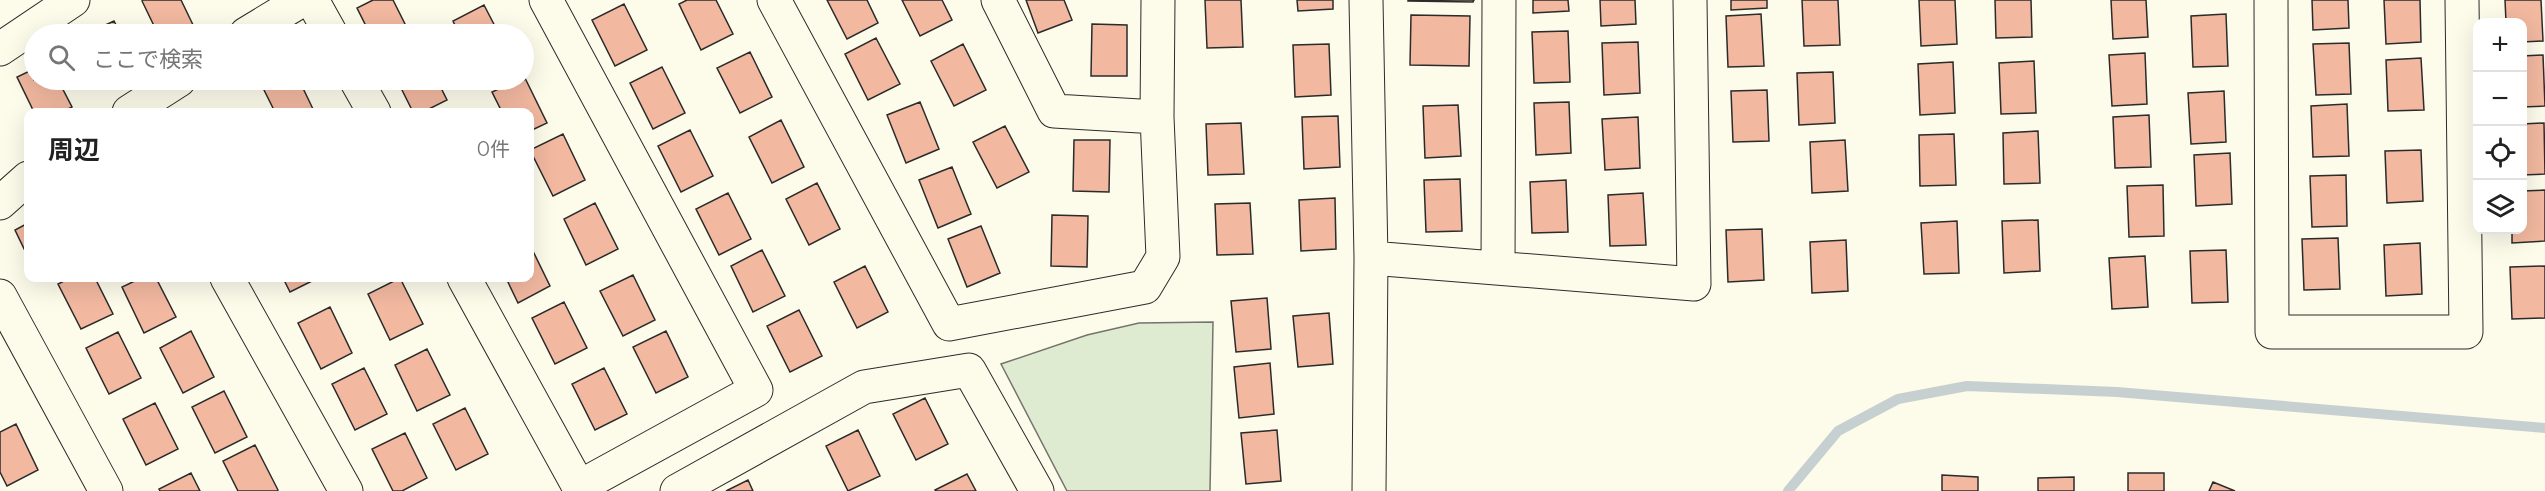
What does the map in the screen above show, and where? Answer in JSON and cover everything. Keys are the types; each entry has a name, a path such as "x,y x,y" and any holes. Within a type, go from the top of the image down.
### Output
{"street":[{"path":"37,24 73,0"},
{"path":"262,24 302,0"},
{"path":"312,0 325,24"},
{"path":"466,282 579,487 756,390 546,0"},
{"path":"774,0 949,324 1145,287 1163,257 1157,117 1158,0"},
{"path":"998,0 1054,111 1157,117"},
{"path":"1366,0 1371,258 1369,491"},
{"path":"1498,268 1499,0"},
{"path":"1371,258 1694,284 1690,0"},
{"path":"2271,0 2272,332 2466,332 2462,0"},
{"path":"0,49 24,33"},
{"path":"139,108 165,90"},
{"path":"362,90 372,108"},
{"path":"0,203 24,182"},
{"path":"229,282 346,491"},
{"path":"0,296 106,491"},
{"path":"677,491 864,387 969,370 1037,491"}],"green space":[{"path":"1213,322 1210,491 1067,491 1001,364 1087,335 1139,323"}],"building":[{"path":"181,0 193,24 153,24 142,1"},
{"path":"373,0 393,0 405,24 365,24 357,8"},
{"path":"687,0 716,0 733,34 701,50 679,4"},
{"path":"827,0 867,0 878,23 847,39"},
{"path":"902,0 942,0 952,20 920,36"},
{"path":"1026,0 1064,0 1072,20 1038,33"},
{"path":"1205,0 1241,0 1243,47 1207,48"},
{"path":"1297,0 1333,0 1333,9 1298,11"},
{"path":"1408,0 1474,0 1473,2"},
{"path":"1533,0 1568,0 1569,11 1533,13"},
{"path":"1600,0 1635,0 1636,24 1601,26"},
{"path":"1731,0 1767,0 1767,8 1731,10"},
{"path":"1802,0 1838,0 1840,45 1804,46"},
{"path":"1919,0 1955,0 1957,44 1921,46"},
{"path":"1995,0 2031,0 2032,37 1996,38"},
{"path":"2111,0 2146,0 2148,37 2113,39"},
{"path":"2312,0 2348,0 2349,28 2313,30"},
{"path":"2384,0 2420,0 2421,42 2386,44"},
{"path":"2505,0 2541,0 2543,41 2527,42 2527,18 2506,18"},
{"path":"624,4 647,50 615,66 592,20"},
{"path":"484,5 494,24 454,24 453,21"},
{"path":"1761,14 1764,66 1728,67 1726,16"},
{"path":"2226,14 2228,66 2193,67 2191,16"},
{"path":"1411,15 1470,16 1469,66 1410,65"},
{"path":"1092,24 1127,25 1127,76 1091,76"},
{"path":"1568,31 1570,82 1534,83 1532,32"},
{"path":"876,38 900,84 868,100 845,54"},
{"path":"1638,42 1640,93 1604,95 1602,43"},
{"path":"2349,43 2351,94 2316,95 2313,44"},
{"path":"963,44 986,90 954,106 931,61"},
{"path":"1329,44 1331,95 1295,97 1293,45"},
{"path":"750,52 772,97 740,113 717,68"},
{"path":"2145,53 2147,104 2112,106 2109,55"},
{"path":"2543,55 2545,106 2527,107 2527,56"},
{"path":"2421,58 2424,110 2388,111 2386,60"},
{"path":"2034,61 2036,113 2001,114 1999,63"},
{"path":"1953,62 1955,113 1920,115 1918,64"},
{"path":"662,67 685,113 653,129 630,83"},
{"path":"1833,72 1835,123 1799,125 1797,73"},
{"path":"24,74 24,90 63,90 72,107 32,108 17,77"},
{"path":"264,90 304,90 313,108 273,108"},
{"path":"402,90 442,90 447,100 431,108 411,108"},
{"path":"531,90 547,123 534,129 534,108 500,108 492,92"},
{"path":"1767,90 1769,141 1733,142 1731,91"},
{"path":"2224,91 2226,142 2191,144 2188,93"},
{"path":"920,102 939,149 906,163 887,115"},
{"path":"1569,102 1571,153 1536,155 1534,103"},
{"path":"2347,104 2349,156 2313,157 2311,106"},
{"path":"1458,105 1461,156 1425,158 1423,106"},
{"path":"2149,115 2151,167 2115,168 2113,117"},
{"path":"1338,116 1340,167 1304,169 1302,117"},
{"path":"1638,117 1640,168 1605,170 1602,119"},
{"path":"781,120 804,167 772,183 749,137"},
{"path":"1241,123 1244,174 1208,175 1206,124"},
{"path":"2544,123 2545,174 2527,175 2527,124"},
{"path":"1005,126 1029,172 997,188 973,142"},
{"path":"690,130 713,176 681,192 658,146"},
{"path":"2038,131 2040,183 2004,184 2003,133"},
{"path":"563,134 585,180 553,196 534,158 534,148"},
{"path":"1954,134 1956,185 1920,186 1919,135"},
{"path":"1074,140 1110,140 1109,192 1073,191"},
{"path":"1845,140 1848,191 1812,193 1810,142"},
{"path":"2421,150 2423,201 2387,203 2385,151"},
{"path":"2230,153 2232,204 2196,206 2194,155"},
{"path":"952,167 971,214 938,228 919,180"},
{"path":"2346,175 2347,226 2312,227 2310,176"},
{"path":"1460,179 1462,231 1426,232 1424,180"},
{"path":"1566,180 1568,232 1532,233 1530,182"},
{"path":"817,183 840,229 809,245 786,199"},
{"path":"2163,185 2164,236 2129,237 2127,186"},
{"path":"2545,190 2545,241 2512,243 2512,234 2527,234 2527,191"},
{"path":"728,193 751,239 719,255 696,209"},
{"path":"1643,193 1646,245 1610,246 1608,195"},
{"path":"1335,198 1336,249 1301,251 1299,200"},
{"path":"595,203 618,249 586,265 564,219"},
{"path":"1250,203 1253,254 1217,255 1215,204"},
{"path":"1052,215 1088,216 1087,267 1051,266"},
{"path":"2038,220 2040,271 2004,273 2002,221"},
{"path":"1957,221 1959,273 1924,274 1921,223"},
{"path":"24,225 24,249 15,230"},
{"path":"981,226 1000,273 967,287 948,239"},
{"path":"1762,229 1764,280 1728,282 1726,230"},
{"path":"2338,238 2340,289 2304,290 2302,239"},
{"path":"1846,240 1848,291 1812,293 1810,242"},
{"path":"2420,243 2422,294 2386,296 2384,245"},
{"path":"762,250 785,296 753,312 731,266"},
{"path":"2226,250 2228,302 2192,303 2190,251"},
{"path":"534,253 550,286 518,303 508,282 534,282"},
{"path":"2145,256 2148,307 2112,309 2109,258"},
{"path":"865,266 888,312 857,328 834,282"},
{"path":"2545,266 2545,318 2512,319 2510,267"},
{"path":"633,275 655,320 623,336 600,291"},
{"path":"97,282 113,314 81,329 58,284"},
{"path":"133,282 158,282 176,317 144,333 122,287"},
{"path":"285,282 310,282 290,292"},
{"path":"392,282 402,282 423,324 390,340 368,294"},
{"path":"1267,298 1271,349 1236,352 1231,301"},
{"path":"564,302 587,348 555,364 532,318"},
{"path":"330,307 352,353 321,369 298,323"},
{"path":"799,310 822,356 790,372 767,326"},
{"path":"1329,313 1333,364 1298,367 1293,316"},
{"path":"191,331 214,377 183,393 160,348"},
{"path":"666,331 688,377 656,393 633,347"},
{"path":"118,332 141,378 109,394 86,348"},
{"path":"427,349 450,395 417,411 395,365"},
{"path":"1270,363 1274,414 1239,418 1234,367"},
{"path":"364,368 387,414 355,430 332,384"},
{"path":"604,368 627,414 595,430 572,384"},
{"path":"224,391 247,437 215,453 192,407"},
{"path":"925,398 948,444 916,460 893,414"},
{"path":"155,403 178,449 146,465 123,419"},
{"path":"465,408 488,454 456,470 433,424"},
{"path":"16,424 38,470 7,486 0,472 0,432"},
{"path":"858,430 880,476 848,491 826,446"},
{"path":"1277,430 1281,481 1246,484 1241,433"},
{"path":"405,433 427,478 402,491 393,491 372,449"},
{"path":"255,445 277,491 238,491 223,461"},
{"path":"191,473 200,491 160,491 159,489"},
{"path":"2128,473 2164,473 2164,491 2128,491"},
{"path":"967,474 976,491 935,490"},
{"path":"1942,475 1978,477 1978,491 1942,491"},
{"path":"2074,477 2074,491 2038,491 2038,478"},
{"path":"748,480 753,491 726,491"},
{"path":"2213,482 2235,491 2209,491"}],"waterway":[{"path":"1788,491 1838,431 1898,399 1967,386 2117,392 2545,428"}]}
